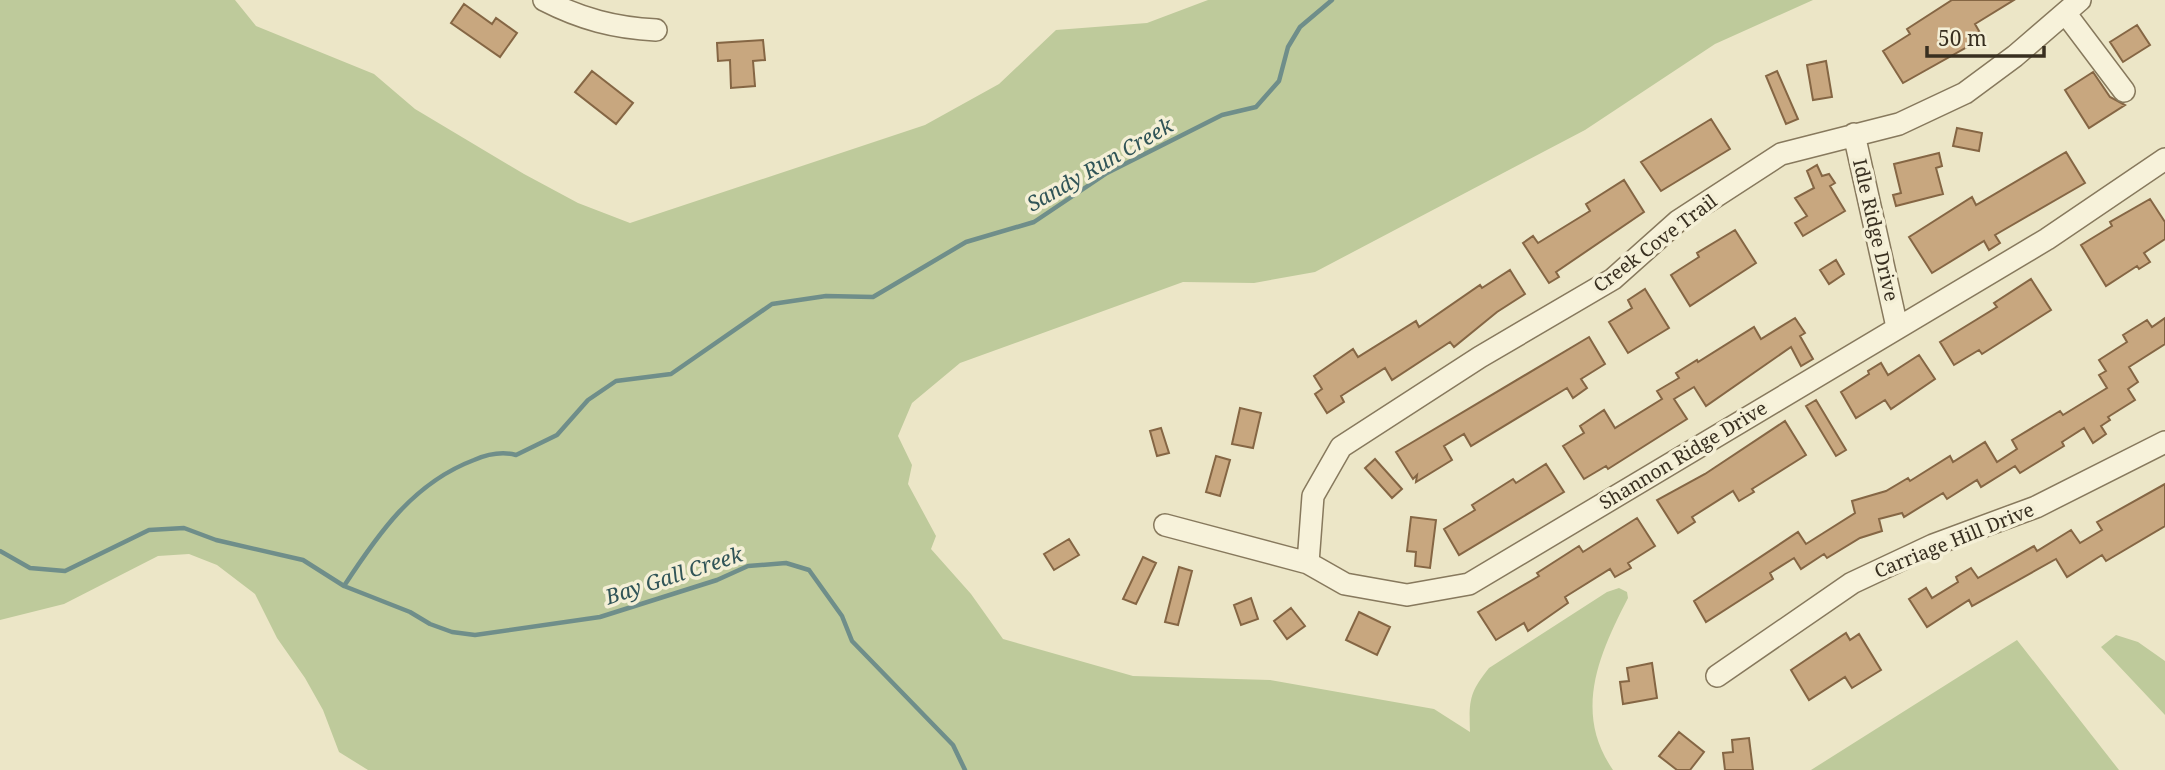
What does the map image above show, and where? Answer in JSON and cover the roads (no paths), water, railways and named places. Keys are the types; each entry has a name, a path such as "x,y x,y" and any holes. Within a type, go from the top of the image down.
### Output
{"street":[{"path":"544,0 576,17 624,28 656,30"},
{"path":"2073,7 2124,91"},
{"name":"Creek Cove Trail","path":"1308,563 1313,496 1341,446 1480,357 1613,279 1678,221 1781,154 1899,124 1965,93 2073,7"},
{"name":"Idle Ridge Drive","path":"1854,134 1898,327"},
{"name":"Shannon Ridge Drive","path":"1165,525 1308,563 1346,584 1407,595 1469,584 2047,239 2165,159"},
{"name":"Carriage Hill Drive","path":"1717,676 1852,583 1933,545 2036,507 2165,442"}],"waterway":[{"name":"Sandy Run Creek","path":"344,586 384,529 415,496 433,482 479,458 500,453 516,455 557,435 588,400 616,381 671,374 772,304 826,296 873,297 966,242 1034,222 1107,173 1222,115 1256,107 1279,81 1288,47 1300,27 1332,0"},
{"name":"Bay Gall Creek","path":"0,551 30,568 65,571 149,530 184,528 216,540 303,560 344,586 410,612 430,624 452,632 475,635 600,617 717,580 748,566 786,563 809,570 842,616 852,641 953,745 965,770"}]}
